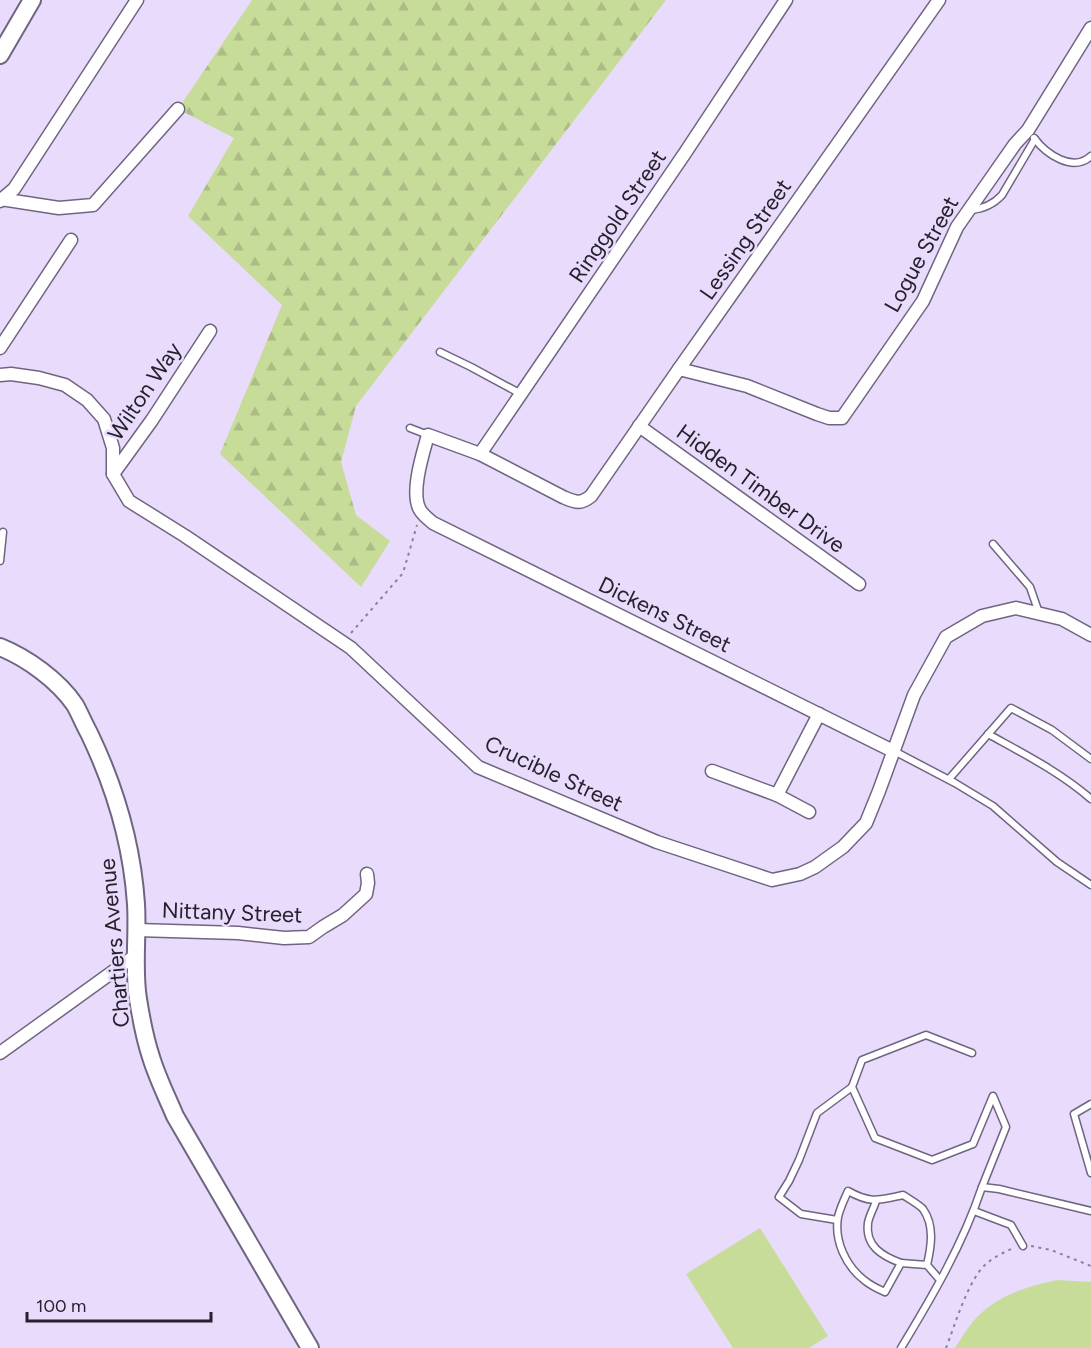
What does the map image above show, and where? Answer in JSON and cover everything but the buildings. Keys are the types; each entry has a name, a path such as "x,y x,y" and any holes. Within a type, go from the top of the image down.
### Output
{"street":[{"path":"0,199 14,189 137,0"},
{"name":"Ringgold Street","path":"480,454 786,0"},
{"name":"Lessing Street","path":"480,454 576,502 585,501 591,496 939,0"},
{"path":"0,55 29,1"},
{"name":"Logue Street","path":"678,369 747,386 817,414 842,418 923,301 957,227 1015,144 1031,135 1091,28"},
{"path":"0,199 59,207 93,205 178,109"},
{"path":"0,348 5,332 71,240"},
{"name":"Wilton Way","path":"113,474 152,420 210,331"},
{"name":"Crucible Street","path":"0,375 12,374 39,378 65,385 87,400 104,419 113,448 113,474 129,501 351,648 478,767 657,843 772,880 800,874 815,867 843,847 866,823 914,695 946,637 982,616 1016,608 1062,619 1091,635"},
{"name":"Hidden Timber Drive","path":"639,426 859,584"},
{"path":"420,511 417,485 428,435 480,454"},
{"name":"Dickens Street","path":"420,511 433,523 893,751"},
{"name":"Chartiers Avenue","path":"0,647 24,658 60,687 74,705 109,778 121,814 132,862 137,930 138,997 150,1055 176,1116 310,1348"},
{"path":"777,795 819,714"},
{"path":"712,771 777,795 809,812"},
{"name":"Nittany Street","path":"137,930 238,933 284,938 309,937 343,915 366,894 367,874"},
{"path":"0,1053 136,955"}],"lane":[{"path":"969,210 986,207 1002,195 1031,135 1054,157 1074,163 1085,161 1091,156"},
{"path":"440,352 521,394"},
{"path":"410,428 428,435"},
{"path":"0,561 3,532"},
{"path":"993,544 1030,587 1040,614"},
{"path":"949,779 1011,708 1052,730 1091,759"},
{"path":"988,734 1037,761 1091,799"},
{"path":"893,751 949,779 993,806 1058,862 1091,885"},
{"path":"837,1220 801,1214 779,1197 799,1160 817,1113 852,1086 862,1060 926,1035 972,1053"},
{"path":"852,1086 875,1138 932,1160 973,1144 993,1096 1006,1127 974,1211 931,1299 901,1348"},
{"path":"1091,1104 1074,1114 1091,1173"},
{"path":"982,1187 1091,1211"},
{"path":"901,1263 885,1292 864,1281 849,1264 839,1244 837,1220 848,1191 876,1201 903,1195 922,1209 931,1227 931,1247 927,1265"},
{"path":"876,1201 868,1222 868,1237 874,1249 901,1263 927,1265 940,1280"},
{"path":"974,1211 1011,1225 1023,1246"}],"path":[{"path":"343,643 403,573 420,511"},
{"path":"946,1348 973,1280 993,1258 1023,1246 1033,1246 1051,1250 1091,1266"}],"green space":[{"path":"252,0 666,0 356,406 341,462 356,515 390,541 361,587 220,454 282,305 188,216 234,138 178,109"},
{"path":"760,1228 828,1336 809,1348 733,1348 686,1274"},
{"path":"1057,1280 1091,1282 1091,1348 955,1348 971,1324 999,1300 1021,1290"}]}
